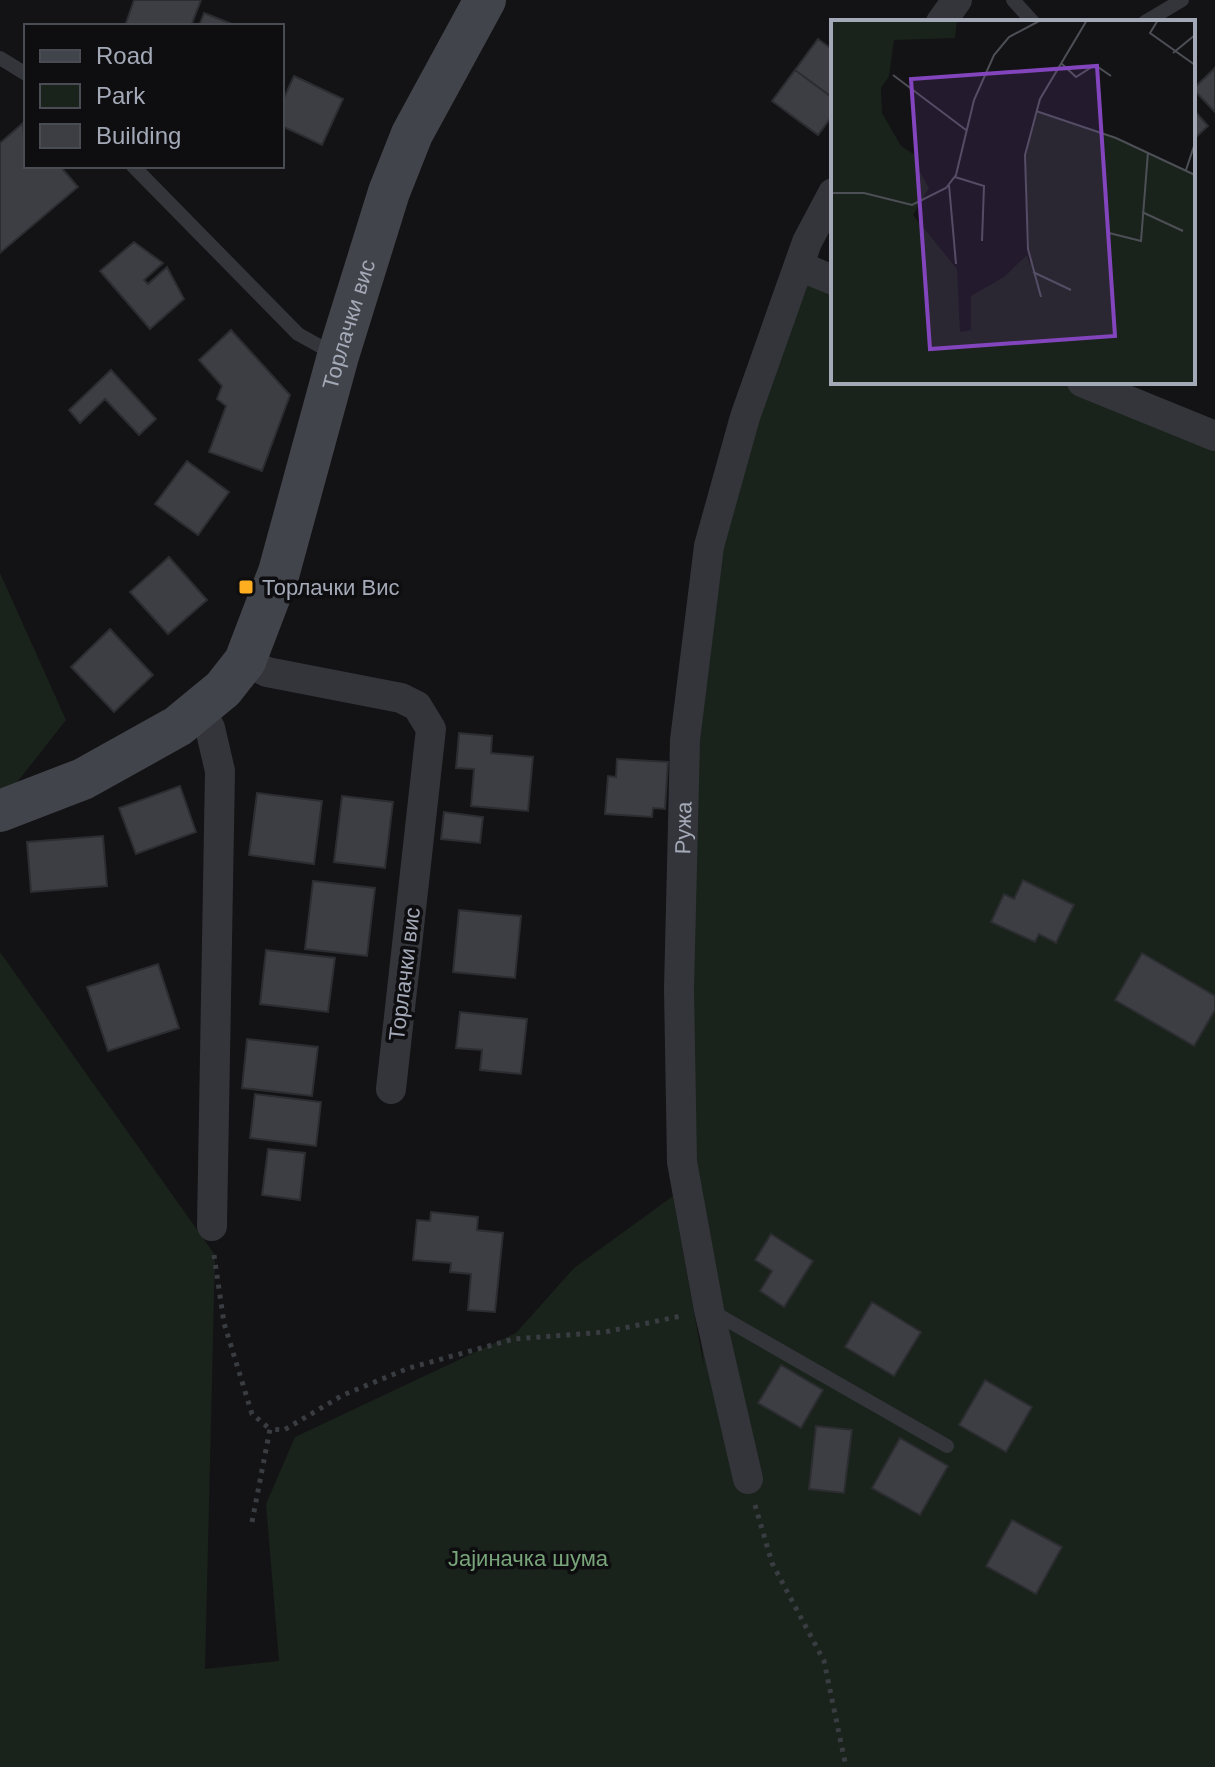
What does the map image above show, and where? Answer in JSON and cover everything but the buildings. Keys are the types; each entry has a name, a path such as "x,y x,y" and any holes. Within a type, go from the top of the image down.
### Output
{"street":[{"name":"Торлачки вис","path":"18,805 83,779 200,710 245,661 279,572 338,356 389,192 412,134 485,0"},
{"path":"942,20 957,0"},
{"name":"Ружа","path":"748,1479 709,1310 682,1162 679,989 685,740 709,546 745,417 807,242 831,197"},
{"path":"799,266 831,279"},
{"path":"1087,384 1215,436"},
{"name":"Торлачки вис","path":"245,661 267,672 401,698 417,706 431,729 391,1089"},
{"path":"200,710 210,728 220,771 212,1226"}],"lane":[{"path":"1013,0 1031,20"},
{"path":"1148,20 1182,0"},
{"path":"0,58 24,73"},
{"path":"135,168 298,334 338,356"},
{"path":"709,1310 947,1446"}],"path":[{"path":"212,1226 224,1323 252,1414 270,1429 284,1430 343,1395 409,1368 514,1339 605,1332 709,1310"},
{"path":"252,1522 270,1429"},
{"path":"748,1479 772,1563 824,1661 846,1767"}],"green space":[{"name":"Јајиначка шума","path":"811,271 831,279 831,384 1087,384 1215,436 1215,1767 0,1767 0,952 215,1255 205,1669 279,1661 266,1504 295,1437 516,1333 574,1268 673,1196 704,1367 682,1162 679,989 709,546"},
{"path":"0,573 66,720 0,804"}],"place":[{"name":"Торлачки Вис","path":"246,587"}]}
